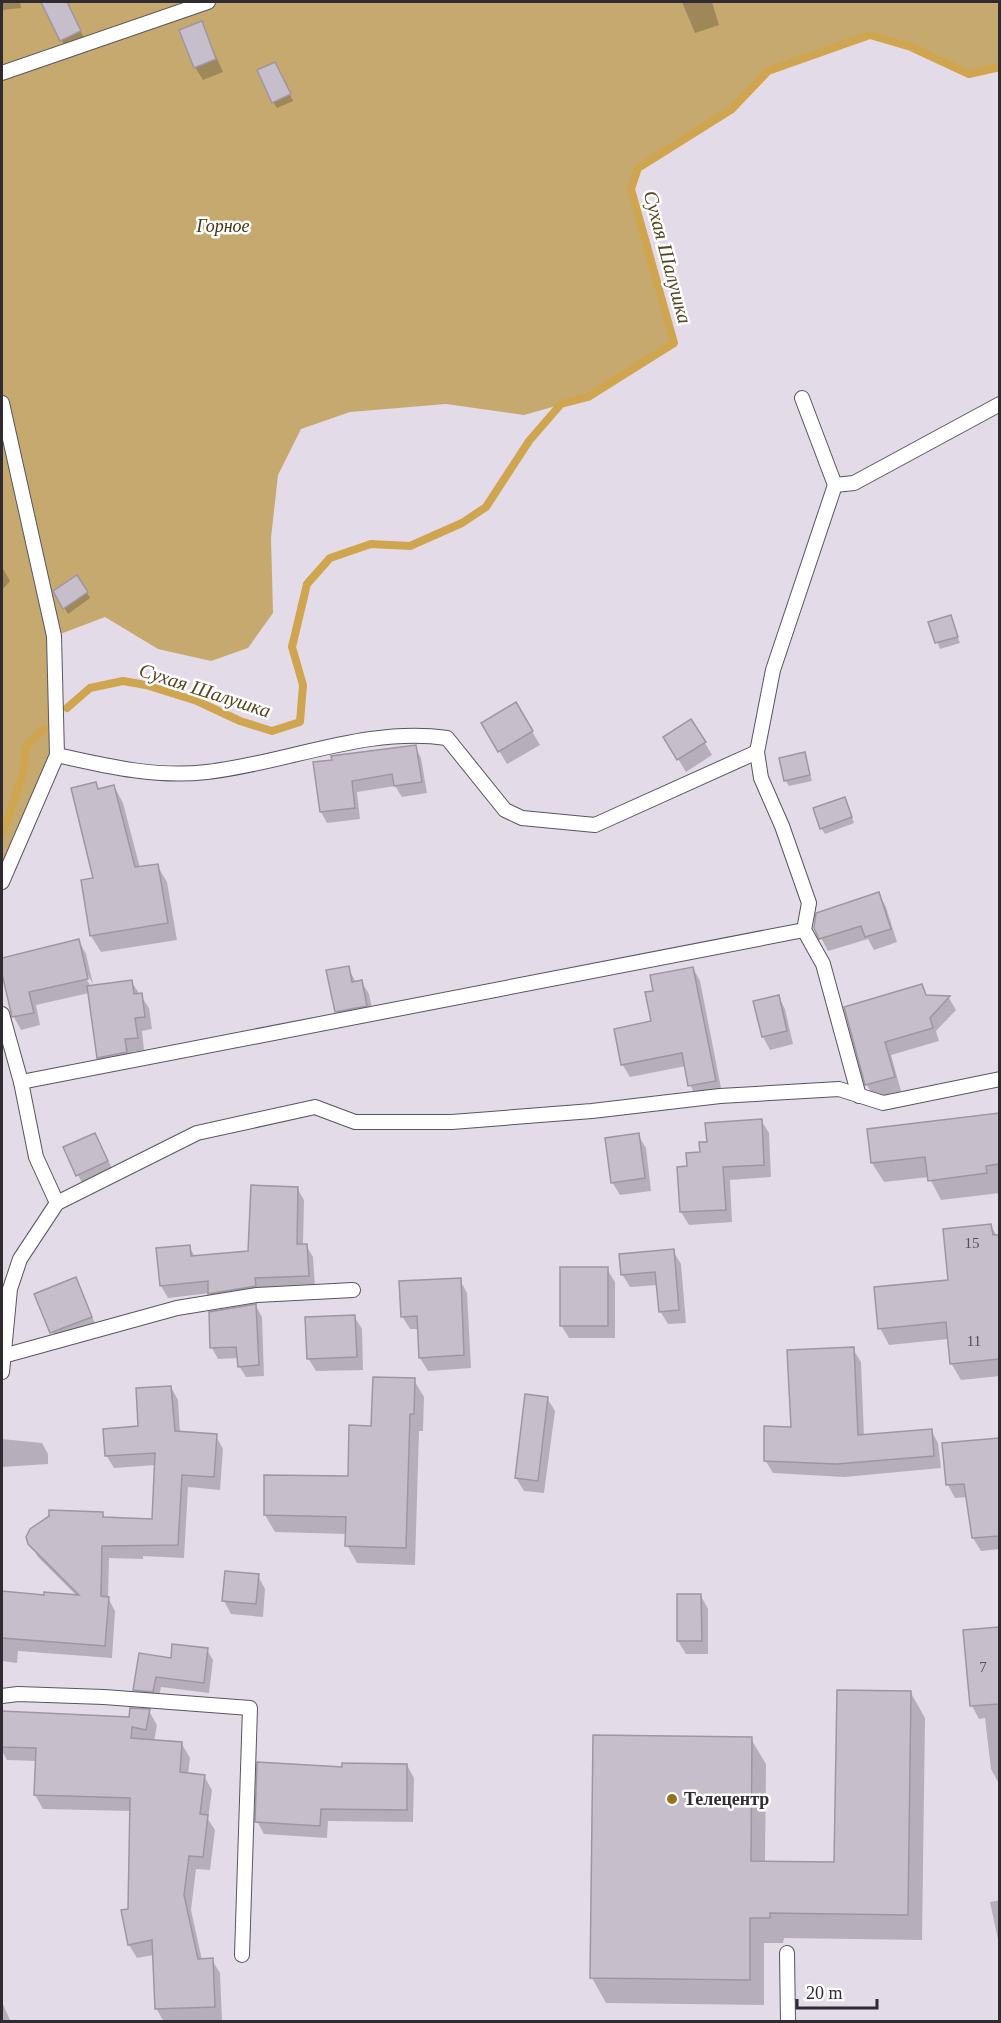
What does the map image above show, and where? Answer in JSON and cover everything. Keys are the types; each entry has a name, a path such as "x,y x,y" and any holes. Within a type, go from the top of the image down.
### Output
{"lane":[{"path":"2,74 208,2"},
{"path":"802,398 835,485 773,670 757,752 761,778 782,826 809,903 804,930 823,964 859,1095"},
{"path":"2,403 54,636 57,755 2,882"},
{"path":"835,485 854,483 999,404"},
{"path":"57,755 126,771 207,772 320,748 417,733 447,738 505,810 522,818 595,825 757,752"},
{"path":"21,1082 804,930"},
{"path":"2,1014 21,1082 36,1157 57,1203"},
{"path":"2,1372 10,1289 20,1259 57,1203 197,1133 315,1107 355,1122 452,1122 592,1111 720,1096 839,1089 883,1103 999,1079"},
{"path":"3,1356 177,1308 257,1295 353,1290"},
{"path":"2,1696 18,1694 104,1697 250,1708 242,1955"},
{"path":"787,1953 788,2022"}],"green space":[{"name":"Горное","path":"2,2 999,2 999,67 969,74 911,47 869,35 769,71 732,109 638,168 631,189 674,343 588,397 524,415 446,404 350,412 301,429 278,475 271,538 273,613 248,648 211,661 158,649 105,617 55,636 57,755 2,882"}],"building":[{"path":"41,2 67,2 81,31 60,41"},
{"path":"202,21 216,59 194,68 179,30"},
{"path":"275,62 291,94 272,103 257,70"},
{"path":"77,575 88,592 63,609 53,591"},
{"path":"951,615 958,637 935,643 928,622"},
{"path":"516,702 533,731 498,752 481,723"},
{"path":"691,719 706,742 677,760 663,737"},
{"path":"416,745 422,782 394,786 392,774 352,781 355,808 320,812 313,762 332,760 331,756"},
{"path":"805,752 810,775 784,781 779,758"},
{"path":"96,782 98,789 114,785 135,867 158,864 168,923 90,936 81,880 93,878 71,788"},
{"path":"845,797 852,817 820,829 813,808"},
{"path":"879,892 891,929 865,937 861,926 819,939 814,928 816,913"},
{"path":"79,939 88,979 29,992 34,1013 12,1017 2,974 2,958"},
{"path":"349,966 352,982 362,980 367,1006 335,1012 326,970"},
{"path":"693,967 716,1081 688,1086 682,1053 621,1065 614,1029 651,1021 645,992 653,991 650,975"},
{"path":"132,980 134,994 142,993 145,1017 135,1018 138,1038 125,1039 127,1052 97,1058 87,986"},
{"path":"922,984 926,995 950,996 930,1018 933,1028 885,1042 895,1077 865,1085 844,1007"},
{"path":"779,995 787,1031 762,1037 753,1001"},
{"path":"999,1113 999,1164 986,1166 987,1173 928,1181 925,1157 871,1163 867,1129"},
{"path":"762,1119 764,1165 723,1167 726,1210 680,1212 677,1167 687,1166 686,1153 700,1152 699,1142 707,1142 705,1123"},
{"path":"95,1133 108,1161 76,1176 63,1147"},
{"path":"639,1133 645,1178 611,1183 605,1138"},
{"path":"251,1185 298,1187 297,1244 307,1244 309,1276 255,1278 256,1286 208,1294 208,1281 160,1286 156,1248 190,1245 191,1256 248,1251"},
{"path":"991,1224 993,1235 999,1235 999,1359 950,1364 946,1322 878,1329 874,1287 948,1280 943,1229"},
{"path":"674,1249 679,1310 659,1312 655,1272 621,1275 619,1254"},
{"path":"560,1267 608,1267 608,1326 560,1326"},
{"path":"76,1277 92,1317 50,1333 34,1294"},
{"path":"461,1278 464,1355 419,1358 417,1316 401,1317 399,1281"},
{"path":"256,1304 259,1365 238,1367 236,1347 210,1348 209,1312"},
{"path":"355,1315 357,1357 307,1359 305,1317"},
{"path":"854,1347 858,1435 932,1429 934,1456 836,1464 764,1461 764,1426 791,1427 787,1350"},
{"path":"373,1377 415,1378 414,1414 410,1414 406,1548 345,1546 346,1517 264,1515 264,1475 348,1476 349,1425 371,1426"},
{"path":"171,1386 175,1431 217,1434 214,1477 182,1475 178,1545 102,1546 101,1596 109,1597 105,1646 2,1638 2,1591 44,1595 44,1592 79,1595 28,1544 26,1537 30,1529 49,1516 49,1510 103,1512 103,1517 152,1519 155,1453 105,1456 103,1429 138,1426 136,1388"},
{"path":"525,1394 548,1397 538,1481 515,1478"},
{"path":"999,1438 999,1536 972,1538 964,1484 946,1485 942,1443"},
{"path":"225,1571 259,1574 256,1604 222,1601"},
{"path":"677,1594 701,1594 702,1641 677,1641"},
{"path":"999,1627 999,1704 970,1706 963,1630"},
{"path":"172,1644 208,1648 204,1683 156,1677 153,1692 133,1690 139,1653 171,1658"},
{"name":"Телецентр","path":"837,1690 911,1691 908,1915 770,1913 770,1918 750,1918 750,1980 590,1978 593,1735 752,1737 751,1861 834,1862"},
{"path":"130,1708 150,1709 146,1730 132,1727 131,1738 182,1742 180,1772 205,1775 200,1814 208,1815 203,1857 189,1856 184,1895 198,1959 213,1958 215,2007 155,2009 152,1940 128,1945 121,1910 128,1909 130,1798 34,1795 36,1748 2,1747 2,1711 129,1717"},
{"path":"257,1762 342,1767 342,1763 407,1764 407,1810 321,1809 320,1826 255,1822"}],"waterway":[{"name":"Сухая Шалушка","path":"67,708 90,688 123,681 146,685 197,701 240,721 272,731 300,722 303,685 292,647 307,584 330,558 371,544 410,546 462,523 486,507 529,441 561,404 588,397 674,343 631,189 638,168 732,109 768,71 870,35 911,47 969,74 1000,67"},
{"name":"Сухая Шалушка","path":"2,834 23,775 26,746 44,729"}],"place":[{"name":"Телецентр","path":"672,1799"}]}
